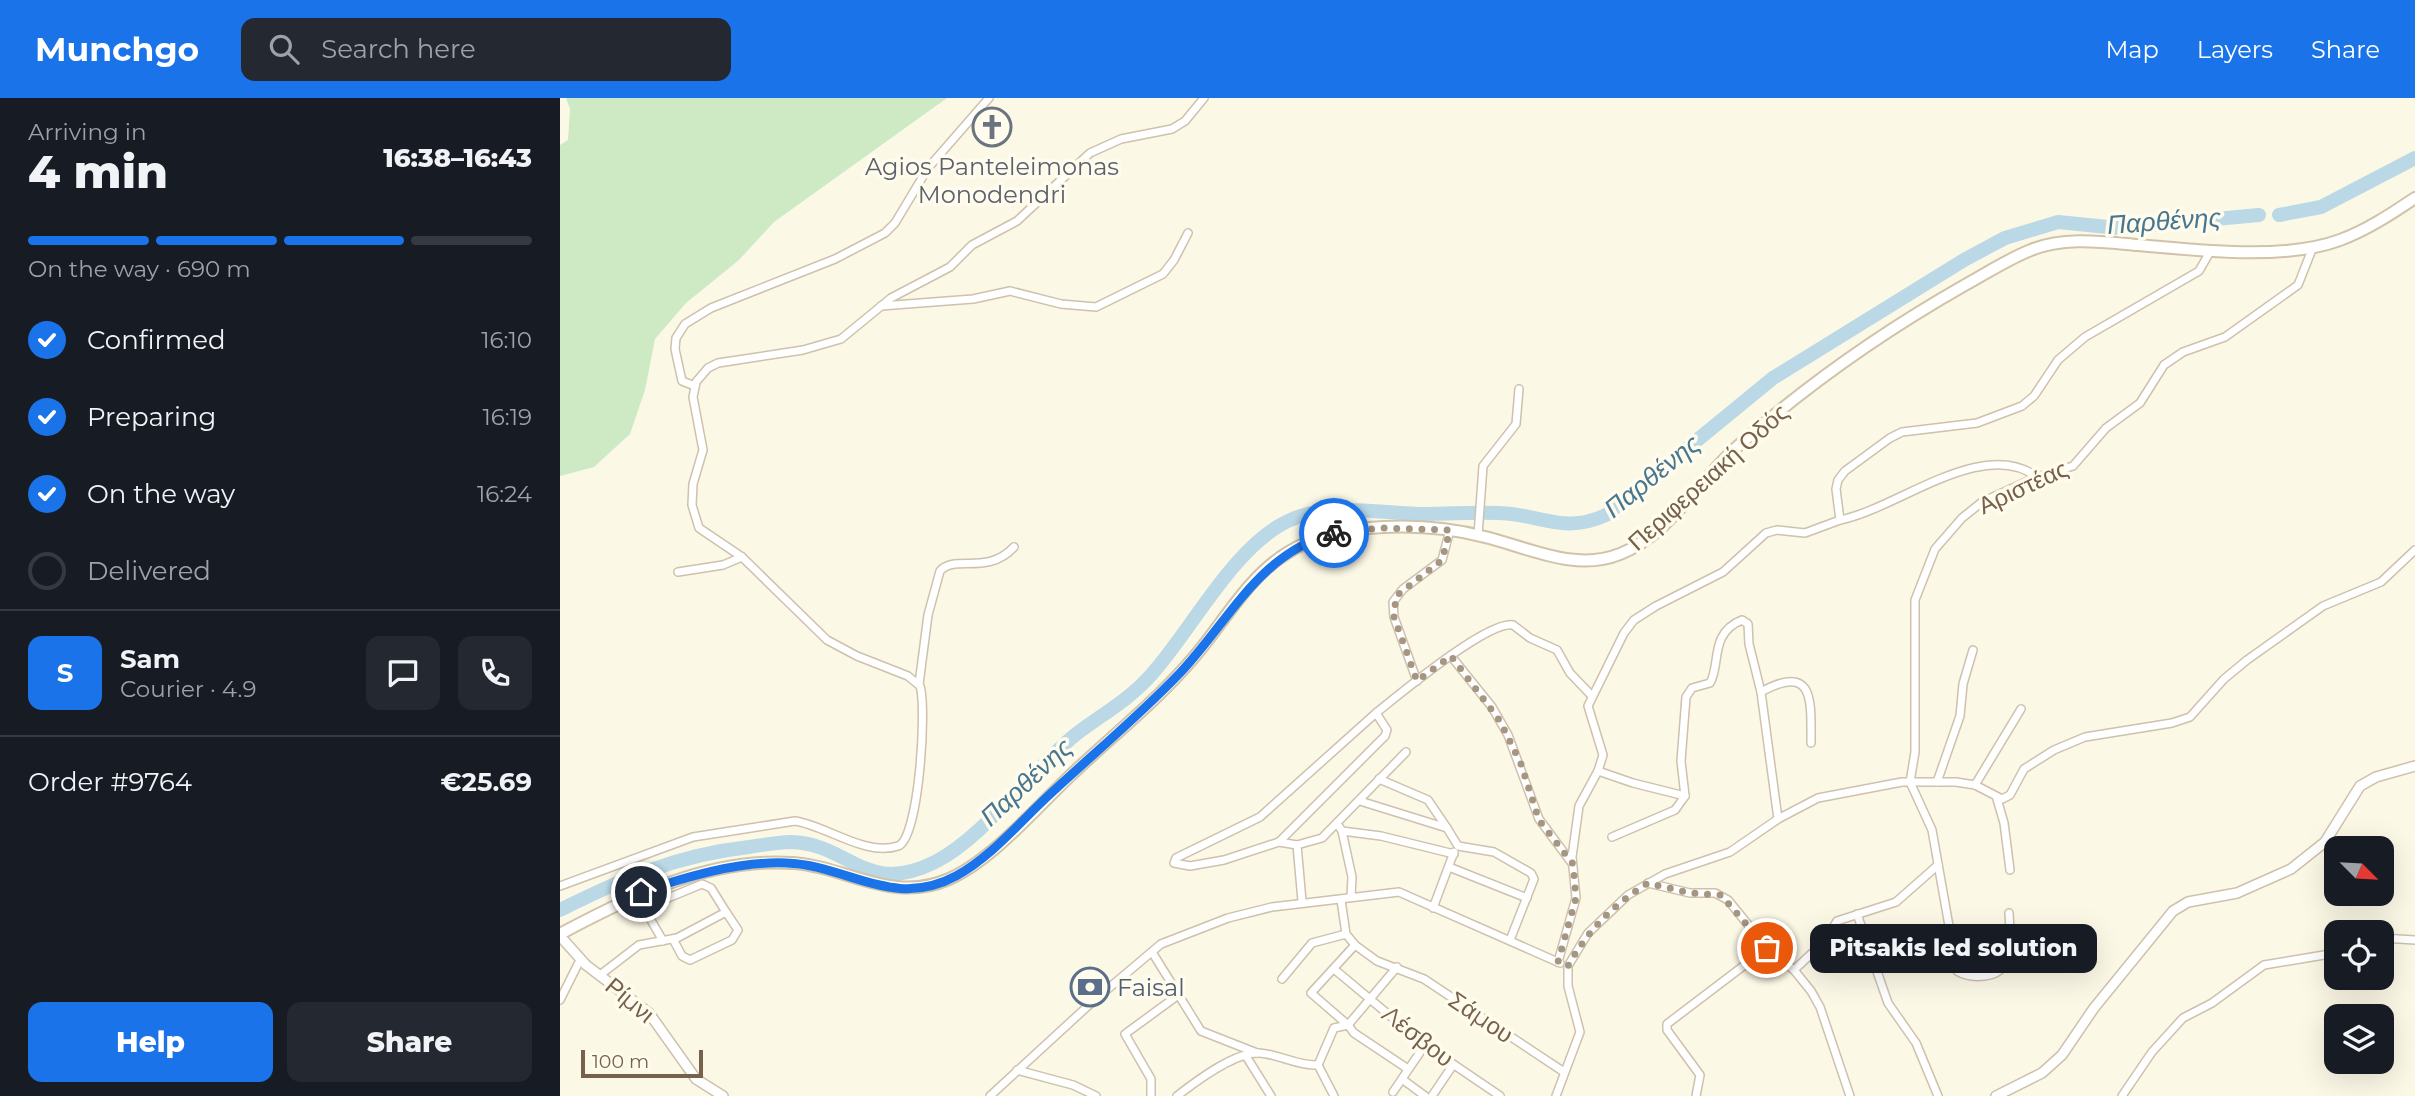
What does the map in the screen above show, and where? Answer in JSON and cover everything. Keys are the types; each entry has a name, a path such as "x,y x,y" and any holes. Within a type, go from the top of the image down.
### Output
{"main road":[{"name":"Περιφερειακή Οδός","path":"560,935 641,892 701,874 758,865 810,865 869,884 895,889 920,888 953,877 995,845 1179,674 1254,582 1286,553 1312,540 1354,529 1479,530 1562,559 1591,561 1616,556 1646,539 1734,449 1868,343 2026,251 2067,242 2211,250 2313,247 2348,237 2415,198"}],"street":[{"path":"695,386 682,381 677,372 675,342 685,324 711,308 835,259 885,233 928,168 989,98"},
{"path":"919,684 908,676 844,651 827,640 742,556 703,532 694,518 693,489 703,450 693,397 695,386 704,372 718,363 831,343 856,329 880,306 950,267 972,245 1017,221 1090,153 1110,143 1171,129 1185,121 1204,98"},
{"path":"880,306 973,299 1010,291 1061,304 1096,307 1163,274 1174,260 1188,233"},
{"name":"Αριστέας","path":"1910,782 1915,752 1914,609 1929,560 1953,528 1976,506 2037,477 2069,468 2076,463 2106,428 2140,403 2158,372 2174,357 2225,337 2298,285 2313,247"},
{"path":"1840,520 1836,489 1838,480 1845,471 1890,438 1902,432 1977,422 2022,406 2034,396 2058,360 2085,337 2199,271 2211,250"},
{"path":"1479,530 1483,466 1516,424 1519,389"},
{"path":"1558,962 1576,898 1573,864 1580,806 1598,771 1602,747 1588,709 1591,695 1624,633 1634,620 1723,572 1766,533 1777,530 1805,533 1875,510 1974,466 2006,466 2025,470 2037,477"},
{"path":"1417,681 1394,617 1393,602 1403,589 1442,560 1450,530"},
{"path":"560,886 693,837 795,821 811,823 845,840 882,847 898,846 908,836 914,809 922,718 919,684 928,615 940,570 950,564 974,565 997,561 1014,547"},
{"path":"1997,799 2010,796 2024,769 2054,750 2085,737 2172,723 2190,717 2224,680 2247,660 2323,606 2381,582 2415,550"},
{"path":"678,572 723,565 742,556"},
{"path":"1612,837 1675,810 1685,796 1681,761 1686,696 1692,688 1710,683 1713,679 1715,652 1740,620 1748,624 1749,644 1761,692 1778,819"},
{"path":"1376,713 1385,725 1385,736 1279,842 1224,860 1190,866 1174,863 1175,858 1260,817 1376,713 1451,656 1500,625 1513,625 1530,638 1557,650 1570,673 1591,695"},
{"path":"1937,782 1960,716 1963,684 1973,650"},
{"path":"1451,656 1492,707 1508,735 1539,820 1573,864"},
{"path":"1761,692 1783,680 1791,680 1806,690 1811,702 1811,743"},
{"path":"1975,785 2021,709"},
{"path":"1279,842 1297,845 1315,842 1340,828 1360,801 1406,752"},
{"path":"1996,1096 2042,1073 2062,1055 2094,1008 2173,911 2188,902 2237,892 2291,869 2325,842 2360,786 2370,779 2415,766"},
{"path":"1598,771 1625,781 1685,796"},
{"path":"1380,779 1428,800 1458,846 1494,852 1531,873 1534,880 1510,940"},
{"path":"1910,782 1932,830 1954,963 1960,973 1990,976 2006,966 2009,958 2009,913"},
{"path":"1556,1096 1580,1032 1568,986 1568,966 1588,933 1607,913 1665,874 1720,858 1761,833 1778,819 1818,798 1910,782 1975,785 1997,799 2004,823 2010,870"},
{"path":"1360,801 1447,828"},
{"path":"1340,828 1454,853"},
{"path":"1340,828 1352,877 1351,897"},
{"path":"1297,845 1302,901"},
{"path":"1433,908 1458,846"},
{"path":"1794,970 1825,941 1837,921 1896,902 1938,865"},
{"path":"1449,867 1527,898"},
{"path":"1648,883 1690,893 1721,895 1767,948 1794,970 1820,1007 1850,1096"},
{"path":"663,941 644,908 702,884 711,888 738,930 733,940 690,960 682,956 673,939"},
{"path":"990,1096 1169,939 1228,918 1302,901 1341,900 1399,892 1568,966"},
{"path":"1341,900 1346,934 1355,946 1311,993 1360,1038 1408,1069"},
{"path":"600,975 639,945 673,939 726,912"},
{"path":"1857,914 1888,1003 1916,1043 1938,1096"},
{"path":"1282,979 1312,943 1346,934"},
{"name":"Ρίμνι","path":"560,935 580,960 649,1013 696,1079 723,1096"},
{"path":"2394,939 2415,940"},
{"name":"Σάμου","path":"1355,946 1377,961 1424,979 1564,1072"},
{"path":"1696,1096 1700,1075 1667,1030 1667,1024 1767,948"},
{"path":"1152,952 1177,996 1207,1035 1258,1053 1307,1065 1318,1065"},
{"path":"2122,1096 2152,1052 2183,1018 2212,1003 2264,965 2324,955"},
{"path":"560,1000 580,960"},
{"path":"1318,1065 1334,1028 1348,1025 1397,967"},
{"name":"Λέσβου","path":"1334,969 1425,1045 1500,1096"},
{"path":"1151,1096 1151,1079 1125,1034 1177,996"},
{"path":"1393,1092 1425,1045"},
{"path":"1177,1096 1220,1067 1258,1053"},
{"path":"1246,1056 1271,1096"},
{"path":"1318,1065 1334,1096"},
{"path":"1432,1096 1453,1065"},
{"path":"1017,1070 1073,1085 1096,1096"},
{"path":"1402,1079 1425,1096"}],"green space":[{"path":"566,98 947,98 774,222 739,260 686,303 655,339 645,390 630,434 594,467 560,476 560,145 568,140 570,109"}],"waterway":[{"name":"Παρθένης","path":"2279,215 2321,207 2415,158"},
{"name":"Παρθένης","path":"560,910 629,878 675,862 776,843 812,845 874,872 891,874 911,871 935,862 971,837 1075,735 1142,684 1166,657 1231,570 1268,533 1288,521 1321,511 1338,510 1427,514 1501,513 1559,523 1593,520 1606,515 1773,378 1964,260 2005,238 2058,222 2118,228 2259,215"}],"way so far":[{"path":"1334,533 1382,528 1450,530 1442,560 1396,596 1392,608 1394,617 1417,681 1451,656 1492,707 1521,764 1539,820 1573,864 1576,898 1558,962 1568,966 1588,933 1607,913 1628,895 1648,883 1690,893 1721,895 1767,948"}],"place":[{"name":"Agios Panteleimonas Monodendri","path":"992,127"},
{"name":"Pitsakis led solution","path":"1767,948"},
{"name":"Faisal","path":"1090,987"}],"route":[{"path":"641,892 701,874 771,863 810,865 869,884 895,889 920,888 953,877 970,867 1179,674 1248,589 1274,562 1299,545 1334,533"}]}
